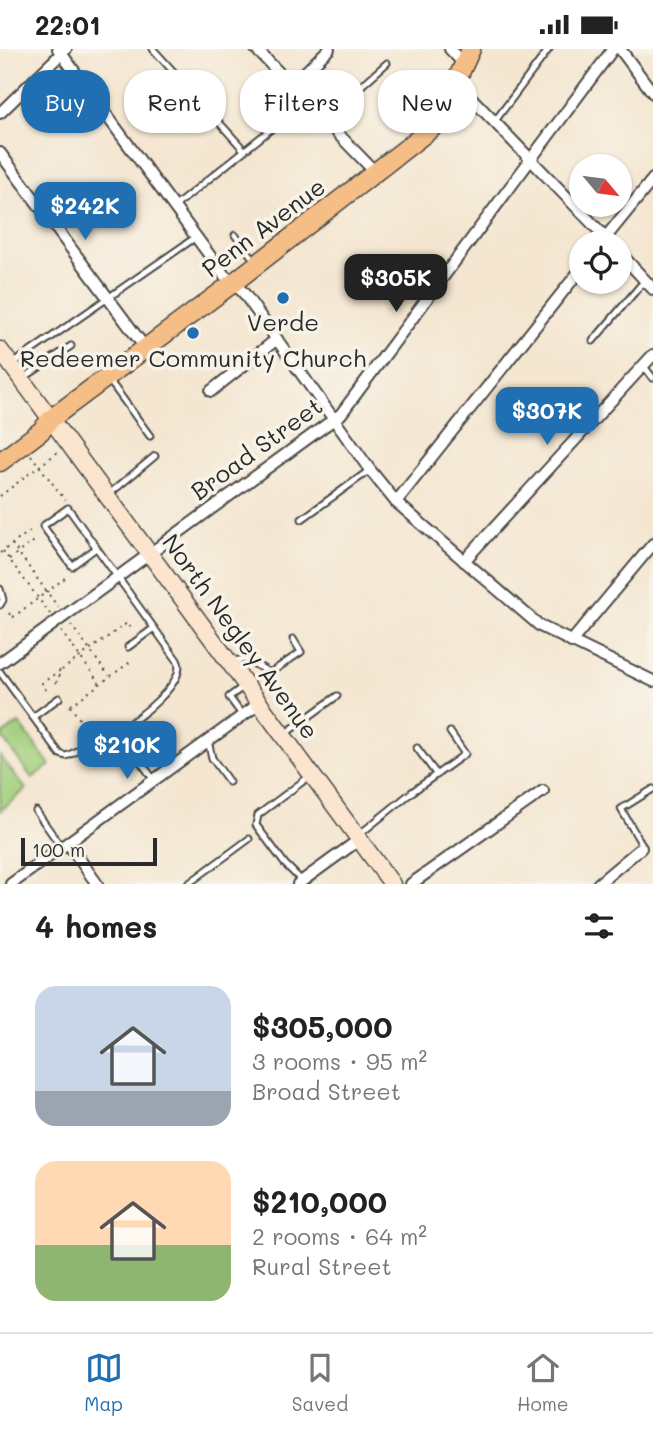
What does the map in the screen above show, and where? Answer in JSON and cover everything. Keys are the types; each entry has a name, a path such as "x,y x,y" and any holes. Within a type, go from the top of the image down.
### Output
{"main road":[{"name":"Penn Avenue","path":"0,462 41,431 52,418 258,264 426,133"},
{"name":"North Negley Avenue","path":"0,350 392,884"},
{"name":"Penn Avenue","path":"0,447 29,426 52,418"}],"street":[{"path":"256,49 276,70"},
{"path":"307,70 329,49"},
{"path":"450,49 468,57"},
{"name":"Broad Street","path":"0,663 341,414 612,49"},
{"path":"620,49 652,88"},
{"path":"0,113 62,50 224,275 243,292 370,470 396,502 540,626 653,681"},
{"path":"477,103 596,231"},
{"path":"337,133 376,173"},
{"path":"0,153 146,349"},
{"path":"614,231 653,179"},
{"path":"632,266 649,284"},
{"path":"396,502 569,284"},
{"path":"212,391 277,339"},
{"path":"464,561 653,355"},
{"path":"571,642 653,544"},
{"path":"11,884 260,703"},
{"path":"411,884 542,791"},
{"path":"300,883 359,838"},
{"path":"65,846 97,884"},
{"path":"598,884 641,848"}],"lane":[{"path":"153,49 244,150"},
{"path":"495,121 548,49"},
{"path":"364,84 387,63"},
{"path":"174,207 266,133"},
{"path":"236,235 258,264"},
{"path":"11,365 196,237"},
{"path":"593,341 649,284"},
{"path":"22,379 71,345"},
{"path":"643,365 653,378"},
{"path":"107,377 150,436"},
{"path":"108,495 155,456"},
{"path":"303,519 370,470"},
{"path":"0,672 60,754 66,756 93,740 120,730 150,709 180,672 180,665 155,628 68,508 43,526 72,566 96,548"},
{"path":"0,589 3,600 0,605"},
{"path":"128,647 155,628"},
{"path":"230,661 246,659 270,673 300,652 293,639"},
{"path":"243,716 229,697 246,684"},
{"path":"283,735 337,696"},
{"path":"33,717 60,698"},
{"path":"359,838 465,754 450,732"},
{"path":"208,741 212,758 229,782"},
{"path":"417,748 437,775"},
{"path":"132,750 155,780"},
{"path":"300,883 256,825 256,820 258,815 312,775"},
{"path":"641,848 633,827 621,810 653,789"},
{"path":"36,811 65,846"},
{"path":"188,884 249,839"}],"path":[{"path":"0,496 58,452"},
{"path":"31,455 65,501"},
{"path":"30,531 1,552 50,614"},
{"path":"9,559 37,540"},
{"path":"12,544 59,607"},
{"path":"9,614 12,618 65,578"},
{"path":"46,690 42,683 127,623 130,628"},
{"path":"71,625 109,677"},
{"path":"61,631 100,684"},
{"path":"88,729 71,705 133,660"},
{"path":"55,683 62,670"}],"green space":[{"path":"19,723 50,765 32,778 1,736"},
{"path":"0,756 26,789 0,811"}],"place":[{"name":"Verde","path":"283,298"},
{"name":"Redeemer Community Church","path":"193,333"}]}
